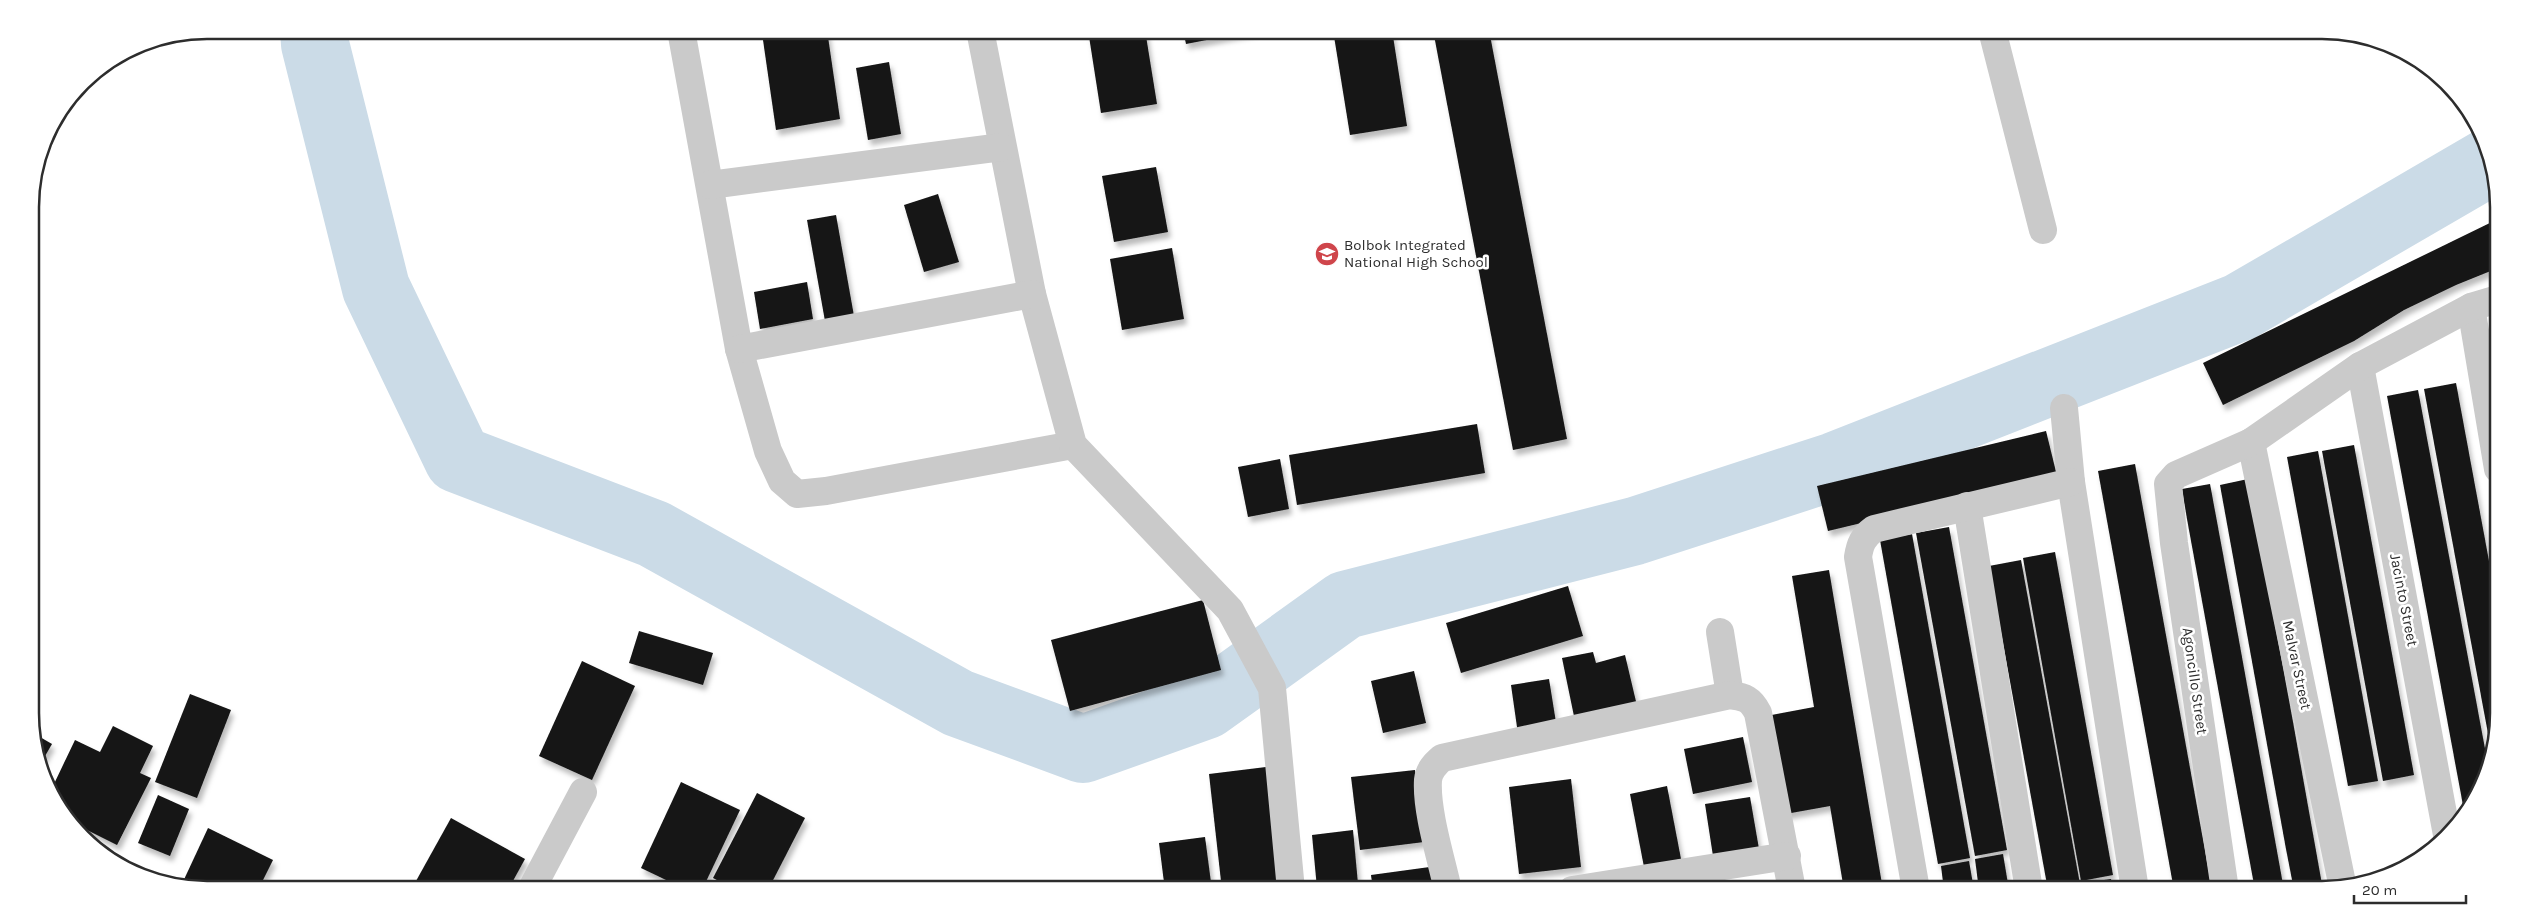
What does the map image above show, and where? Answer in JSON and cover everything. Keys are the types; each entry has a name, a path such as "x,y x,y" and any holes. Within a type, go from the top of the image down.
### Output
{"street":[{"path":"683,39 739,349 768,450 782,482 797,494 1073,445"},
{"path":"982,39 1032,294 1073,445 1230,610 1272,688 1290,881"},
{"path":"1994,39 2043,230"},
{"path":"710,185 1002,146"},
{"path":"739,349 1032,294"},
{"path":"2251,442 2360,366 2471,307 2490,301"},
{"path":"2471,307 2490,421"},
{"name":"Jacinto Street","path":"2360,366 2445,827"},
{"path":"2064,408 2071,482 2134,881"},
{"name":"Agoncillo Street","path":"2224,881 2174,543 2168,484 2176,475 2251,442"},
{"name":"Malvar Street","path":"2251,442 2341,880"},
{"path":"1914,881 1859,552 1864,536 1874,528 2071,482"},
{"path":"1968,506 2027,881"},
{"path":"1720,632 1730,695"},
{"path":"1446,881 1430,801 1428,778 1432,766 1442,758 1730,695 1744,697 1753,702 1758,713 1791,881"},
{"path":"536,881 583,792"},
{"path":"1629,881 1787,856"}],"building":[{"path":"828,39 840,119 776,130 763,40"},
{"path":"1089,39 1146,39 1157,104 1101,113"},
{"path":"1185,39 1212,39 1186,44"},
{"path":"1334,39 1393,39 1407,126 1350,135"},
{"path":"1435,39 1491,39 1567,439 1513,450"},
{"path":"889,62 901,134 868,140 856,68"},
{"path":"1156,167 1168,232 1114,242 1102,176"},
{"path":"938,194 959,262 924,272 904,205"},
{"path":"836,215 854,316 825,321 807,220"},
{"path":"2490,223 2490,271 2404,310 2354,341 2223,405 2203,363"},
{"path":"1172,248 1184,319 1122,330 1110,259"},
{"path":"807,282 813,319 760,329 754,292"},
{"path":"2456,383 2490,566 2489,737 2424,389"},
{"path":"2418,390 2485,751 2473,787 2463,805 2387,396"},
{"path":"1477,424 1485,473 1297,505 1289,455"},
{"path":"2046,431 2057,476 1828,531 1817,486"},
{"path":"2354,445 2414,775 2383,781 2322,451"},
{"path":"2318,451 2378,781 2348,786 2287,457"},
{"path":"1280,459 1289,509 1248,517 1238,467"},
{"path":"2135,464 2210,881 2172,881 2098,471"},
{"path":"2248,479 2321,881 2292,881 2220,485"},
{"path":"2210,484 2282,881 2253,881 2182,489"},
{"path":"1949,527 2007,850 1975,856 1916,533"},
{"path":"1912,534 1970,858 1938,864 1880,540"},
{"path":"2055,552 2113,875 2081,881 2023,558"},
{"path":"2021,560 2079,881 2046,881 1989,566"},
{"path":"1829,570 1881,881 1842,881 1830,806 1780,815 1761,717 1814,707 1792,576"},
{"path":"1568,586 1583,636 1461,673 1446,623"},
{"path":"1203,600 1221,670 1070,711 1051,640"},
{"path":"639,631 713,653 703,685 629,663"},
{"path":"1593,652 1596,663 1625,655 1638,710 1575,721 1562,658"},
{"path":"582,661 635,686 592,780 539,756"},
{"path":"1414,671 1426,723 1383,733 1371,681"},
{"path":"1549,679 1558,735 1519,741 1511,685"},
{"path":"190,694 231,710 197,798 155,782"},
{"path":"113,726 153,746 140,773 151,778 117,845 87,830 67,806 54,783 75,740 100,752"},
{"path":"1743,737 1752,782 1693,794 1684,749"},
{"path":"41,738 52,744 45,756"},
{"path":"1266,767 1279,881 1221,881 1209,774"},
{"path":"1415,770 1424,842 1360,850 1351,777"},
{"path":"1571,779 1581,867 1519,874 1509,787"},
{"path":"681,782 740,810 706,881 668,881 641,868"},
{"path":"1667,786 1681,859 1644,867 1630,794"},
{"path":"757,793 805,818 773,881 719,881 713,878"},
{"path":"158,795 189,809 170,856 138,843"},
{"path":"1750,797 1759,849 1713,856 1705,804"},
{"path":"451,818 525,859 513,881 416,881"},
{"path":"208,828 273,860 262,881 184,880"},
{"path":"1353,830 1358,881 1316,881 1312,835"},
{"path":"1205,837 1211,881 1164,881 1159,843"},
{"path":"2003,854 2008,881 1978,881 1975,859"},
{"path":"1969,861 1972,881 1943,881 1941,866"},
{"path":"1437,866 1439,881 1372,881 1371,875"}],"waterway":[{"path":"315,39 376,288 458,459 654,534 958,703 1083,749 1206,705 1345,605 1635,531 1835,466 2240,307 2485,164"}],"place":[{"name":"Bolbok Integrated National High School","path":"1327,254"}]}
